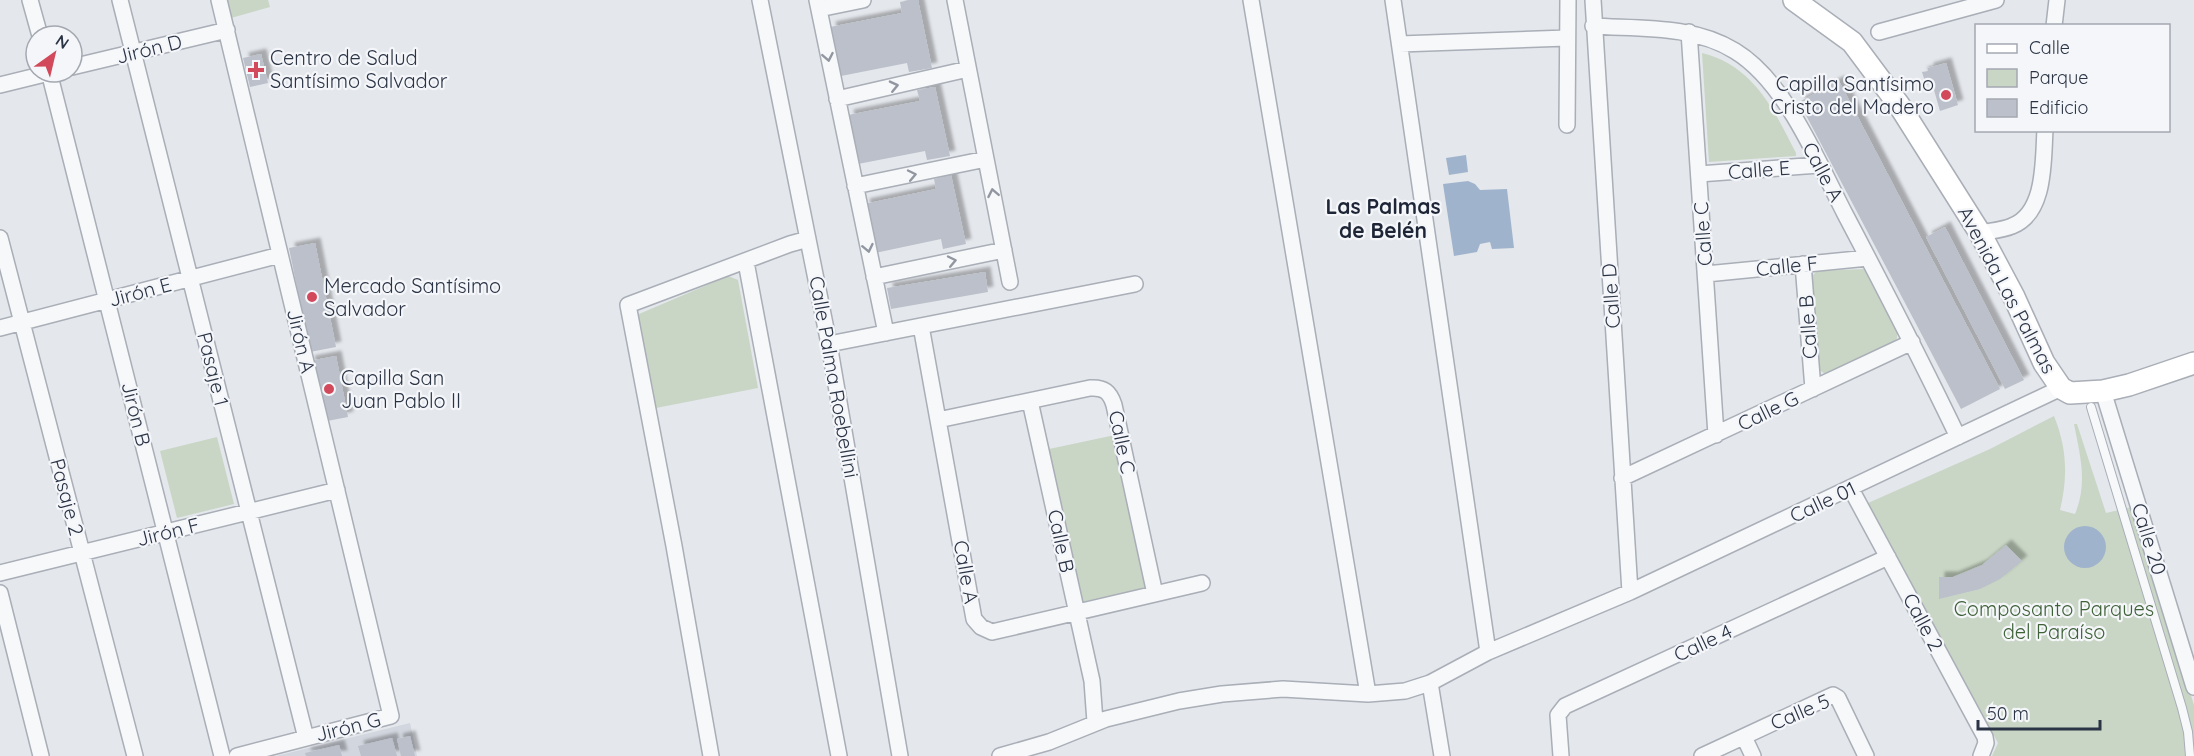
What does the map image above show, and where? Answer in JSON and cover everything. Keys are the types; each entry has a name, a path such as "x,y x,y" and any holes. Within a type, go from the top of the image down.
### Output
{"main road":[{"name":"Avenida Las Palmas","path":"1794,0 1852,42 1899,105 1980,233 2014,297 2044,363 2061,388"},
{"path":"2061,388 2070,393 2097,399 2194,363"}],"street":[{"path":"30,0 37,24"},
{"name":"Pasaje 1","path":"120,0 306,738"},
{"name":"Jirón A","path":"219,0 390,716"},
{"name":"Calle Palma Roebellini","path":"760,0 829,344 900,756"},
{"path":"862,0 818,5 886,333"},
{"path":"955,0 1010,282"},
{"path":"1251,0 1368,694"},
{"path":"1393,0 1488,652"},
{"path":"1567,125 1568,0"},
{"name":"Calle D","path":"1593,0 1630,592"},
{"path":"1879,32 1973,3 1996,0"},
{"path":"2054,24 2057,0"},
{"name":"Calle A","path":"1593,26 1689,32 1734,50 1771,81 1792,115 1868,258 1958,437"},
{"name":"Jirón D","path":"84,64 227,30"},
{"name":"Calle C","path":"1689,32 1716,435"},
{"path":"1400,44 1567,38"},
{"path":"837,99 968,69"},
{"path":"0,85 24,79"},
{"name":"Jirón B","path":"53,84 222,756"},
{"path":"1980,233 2013,226 2031,213 2043,178 2045,132"},
{"path":"855,186 986,159"},
{"name":"Calle E","path":"1699,174 1819,165"},
{"name":"Pasaje 2","path":"0,238 135,756"},
{"path":"711,756 674,546 627,305 808,239"},
{"path":"874,278 1004,250"},
{"name":"Jirón E","path":"0,328 280,255"},
{"name":"Calle F","path":"1706,274 1868,258"},
{"path":"746,262 839,756"},
{"name":"Calle B","path":"1803,264 1813,389"},
{"path":"829,344 1135,284"},
{"name":"Calle A","path":"921,326 974,620 977,624 992,632 1202,583"},
{"name":"Calle G","path":"1623,478 1912,342"},
{"name":"Calle C","path":"938,420 1098,387 1104,389 1112,399 1155,594"},
{"name":"Calle 01","path":"1000,756 1049,742 1100,720 1179,701 1222,694 1283,689 1368,694 1405,691 1430,683 1488,652 1630,592 2061,388"},
{"name":"Calle 20","path":"2097,399 2193,680"},
{"name":"Calle B","path":"1030,401 1100,720"},
{"name":"Calle 2","path":"1851,489 1985,737 1986,743 1981,756"},
{"name":"Jirón F","path":"0,573 337,490"},
{"name":"Calle 4","path":"1561,756 1558,715 1566,706 1888,557"},
{"path":"0,593 41,756"},
{"path":"1430,683 1442,756"},
{"name":"Calle 5","path":"1702,756 1835,696 1866,756"},
{"name":"Jirón G","path":"237,756 390,716"},
{"path":"1744,737 1753,756"}],"lane":[{"path":"2097,399 2182,708 2188,732 2190,756"}],"shaded area":[{"path":"410,723 417,756 276,756"}],"green space":[{"path":"226,0 268,0 270,7 231,18"},
{"path":"1702,53 1720,59 1749,79 1770,106 1796,156 1709,162"},
{"path":"1864,269 1897,331 1897,338 1894,342 1825,374 1818,369 1812,276 1817,271"},
{"path":"728,276 738,280 758,388 656,408 639,314"},
{"name":"Composanto Parques del Paraíso","path":"2054,416 2062,440 2065,463 2060,510 2075,514 2081,491 2082,469 2074,424 2077,424 2106,513 2132,507 2194,705 2194,756 1992,756 1998,743 1868,503 1990,449"},
{"path":"1115,435 1148,588 1082,602 1049,449"},
{"path":"217,437 234,504 177,518 160,451"}],"water":[{"path":"1466,155 1468,172 1449,175 1446,158"},
{"path":"1468,181 1480,190 1507,189 1514,248 1492,249 1490,242 1480,244 1477,252 1454,256 1443,184"},
{"path":"2085,526 2093,527 2100,532 2105,539 2105,555 2100,562 2093,567 2085,568 2077,567 2070,562 2065,555 2064,547 2065,539 2070,532 2077,527"}],"building":[{"path":"918,0 932,68 909,72 907,63 841,76 830,27 902,13 900,2"},
{"name":"Centro de Salud Santísimo Salvador","path":"261,54 268,83 250,87 243,58"},
{"name":"Capilla Santísimo Cristo del Madero","path":"1946,63 1958,105 1940,111 1932,83 1926,85 1922,72"},
{"path":"1839,81 2000,389 1961,409 1799,102"},
{"path":"935,87 950,156 927,160 925,151 858,164 848,115 920,101 917,90"},
{"path":"951,175 966,244 943,249 941,239 875,253 864,204 936,189 934,179"},
{"path":"1945,227 2024,380 2005,389 1926,237"},
{"name":"Mercado Santísimo Salvador","path":"315,243 336,347 310,352 289,248"},
{"path":"985,272 988,292 891,309 887,288"},
{"name":"Capilla San Juan Pablo II","path":"336,356 348,417 322,422 309,361"},
{"path":"2006,545 2022,561 2000,579 1980,589 1939,599 1939,577 1953,577 1982,565"},
{"path":"410,736 415,756 401,756 397,739"},
{"path":"392,738 397,756 361,756 358,746"},
{"path":"339,745 342,756 306,756 305,753"}],"place":[{"name":"Centro de Salud Santísimo Salvador","path":"256,70"},
{"name":"Capilla Santísimo Cristo del Madero","path":"1946,95"},
{"name":"Mercado Santísimo Salvador","path":"312,297"},
{"name":"Capilla San Juan Pablo II","path":"329,389"}],"district":[{"name":"Las Palmas de Belén","path":"1383,219"}]}
